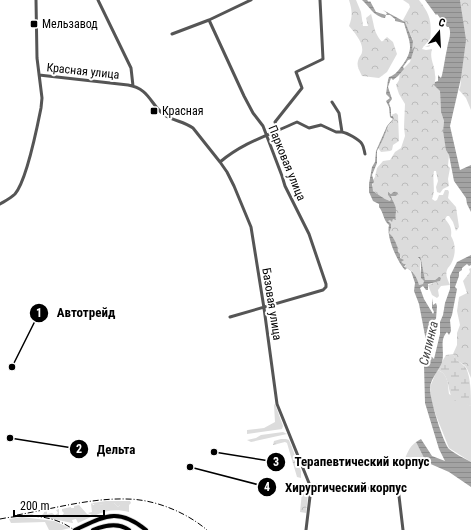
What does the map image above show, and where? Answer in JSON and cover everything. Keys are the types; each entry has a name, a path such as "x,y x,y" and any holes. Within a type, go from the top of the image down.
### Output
{"main road":[{"path":"75,530 99,519 116,516 130,519 146,530"},
{"path":"93,530 114,525 126,527 129,530"}],"street":[{"path":"36,0 39,75"},
{"path":"98,0 132,68 133,86"},
{"path":"172,34 209,20 251,0"},
{"path":"278,131 275,122 302,88 296,72 323,59 320,0"},
{"name":"Парковая улица","path":"209,20 244,96 253,113 263,126 290,198 309,234 326,287 322,290 264,308"},
{"name":"Красная улица","path":"0,204 16,193 23,178 41,108 42,98 39,75 133,86 146,93 160,110"},
{"path":"332,102 339,113 342,132"},
{"name":"Базовая улица","path":"160,110 166,116 188,124 193,128 220,162 234,186 251,227 277,404 311,488 306,530"},
{"path":"220,162 240,147 298,122 308,128 322,125 336,132 346,132 362,143 365,154"},
{"path":"230,317 264,308"},
{"path":"311,488 317,485 326,485 379,490 396,485 399,496 403,530"}],"green space":[{"path":"349,0 356,0 361,12 363,26 368,26 366,18 371,14 376,32 382,42 387,37 393,42 397,54 387,72 379,78 362,76 359,69 358,63 362,54 362,45 349,26 352,13"},
{"path":"403,0 419,0 424,6 429,17 431,32 430,46 424,46 422,49 432,49 431,56 435,77 434,84 440,91 441,112 444,121 443,131 449,155 448,166 450,168 448,179 449,186 443,189 440,193 437,192 436,187 438,181 436,171 434,171 434,192 432,199 435,201 437,200 439,195 443,195 445,190 448,190 448,198 456,207 459,227 456,231 453,222 449,216 447,216 445,219 451,229 455,253 453,261 446,272 450,285 441,286 438,290 439,296 437,298 432,295 428,285 440,281 439,277 435,280 425,280 421,259 418,258 421,261 420,268 422,279 424,281 423,284 419,285 412,271 405,267 406,264 401,262 402,260 395,243 389,233 391,228 388,220 392,221 393,219 396,219 395,207 391,196 395,196 388,192 391,199 390,201 372,190 373,180 377,168 383,161 390,160 395,152 401,148 405,136 405,104 396,85 399,80 400,72 410,62 414,48 412,50 413,40 403,20 410,7 409,4"},
{"path":"460,0 471,0 471,110 466,98 459,90 461,83 463,45"},
{"path":"396,113 398,115 399,141 393,145 392,150 381,152 378,148 391,122 394,120 394,117 391,115"},
{"path":"471,268 471,378 466,367 456,359 453,354 457,345 457,333 460,325 457,311 459,297 467,293 463,281 470,272 469,269"},
{"path":"453,354 468,372 471,406 453,400 446,378 437,370 446,355"},
{"path":"437,370 441,371 445,376 448,383 449,394 471,406 471,462 449,448 437,418 431,401 430,387"},
{"path":"275,404 283,426 282,429 247,434 247,430 264,428 275,422"},
{"path":"283,432 287,434 251,442 247,440 261,435"},
{"path":"281,439 289,440 301,471 301,478 297,477 287,443 285,442 273,445 274,441"},
{"path":"416,442 426,462 404,461 410,448"},
{"path":"302,492 307,493 308,495 306,513 300,512"},
{"path":"106,501 130,501 131,503 129,505 120,505 118,507 114,503 96,506 92,503"},
{"path":"92,503 93,505 114,503 118,507 120,505 129,505 129,512 111,511 103,512 94,516 88,513 92,512"},
{"path":"79,505 87,514 93,516 78,523 76,519 72,520 72,523 44,517 25,515 42,515 47,511 47,514 52,513 55,515 58,513 56,510 59,509 59,515 61,517 64,513 62,509 71,507 74,508 74,506"},
{"path":"22,517 54,521 70,528 62,530 49,530 45,522 11,523 9,519"}],"water":[{"path":"362,0 370,1 376,12 386,15 385,18 378,16"},
{"path":"425,0 460,0 466,40 461,78 450,126 460,170 471,165 471,212 466,198 454,181 443,131 444,121 441,112 440,91 434,85 435,82 438,81 438,75 441,78 442,75 447,46 450,38 450,30"},
{"path":"383,10 405,22 413,41 412,50 415,46 411,59 408,60 403,67 404,69 398,76 393,80 391,78 388,87 392,99 389,103 391,116 393,116 394,119 388,126 377,151 377,163 372,175 374,182 372,184 373,191 390,201 391,199 388,192 391,194 394,192 398,193 396,196 391,196 396,208 396,220 393,219 392,222 390,220 388,221 391,224 389,233 393,237 400,254 400,258 404,260 401,262 406,264 404,267 407,268 405,270 393,249 388,230 389,225 379,207 379,204 373,201 369,192 369,184 372,167 375,162 376,151 387,126 393,119 390,117 389,107 386,101 390,98 386,94 388,80 389,77 397,72 401,67 410,50 404,23 395,21 395,19 390,15 386,15 387,13"},
{"name":"Силинка","path":"471,255 471,265 469,266 467,264 459,272 450,320 451,331 449,335 447,332 443,339 443,358 432,380 430,392 446,445 451,451 471,462 471,487 449,472 426,462 416,442 421,439 432,456 445,461 439,449 425,403 424,355 427,351 427,346 419,304 414,291 415,283 411,271 419,285 423,284 424,281 421,278 421,261 418,257 420,257 421,259 425,280 435,280 439,277 441,278 440,281 428,284 428,290 426,290 423,286 420,288 424,299 433,314 432,298 433,305 436,303 437,306 436,319 431,322 431,356 434,359 440,334 440,322 450,289 450,276 457,262"}],"railway":[{"path":"17,515 71,504 99,500 126,499 148,501 180,512 207,530"},
{"path":"0,519 19,516 48,518 74,530"}],"place":[{"name":"Мельзавод","path":"34,24"},
{"name":"Красная","path":"154,111"},
{"name":"Автотрейд","path":"12,367"},
{"name":"Дельта","path":"10,438"},
{"name":"Терапевтический корпус","path":"214,452"},
{"name":"Хирургический корпус","path":"190,467"}]}
